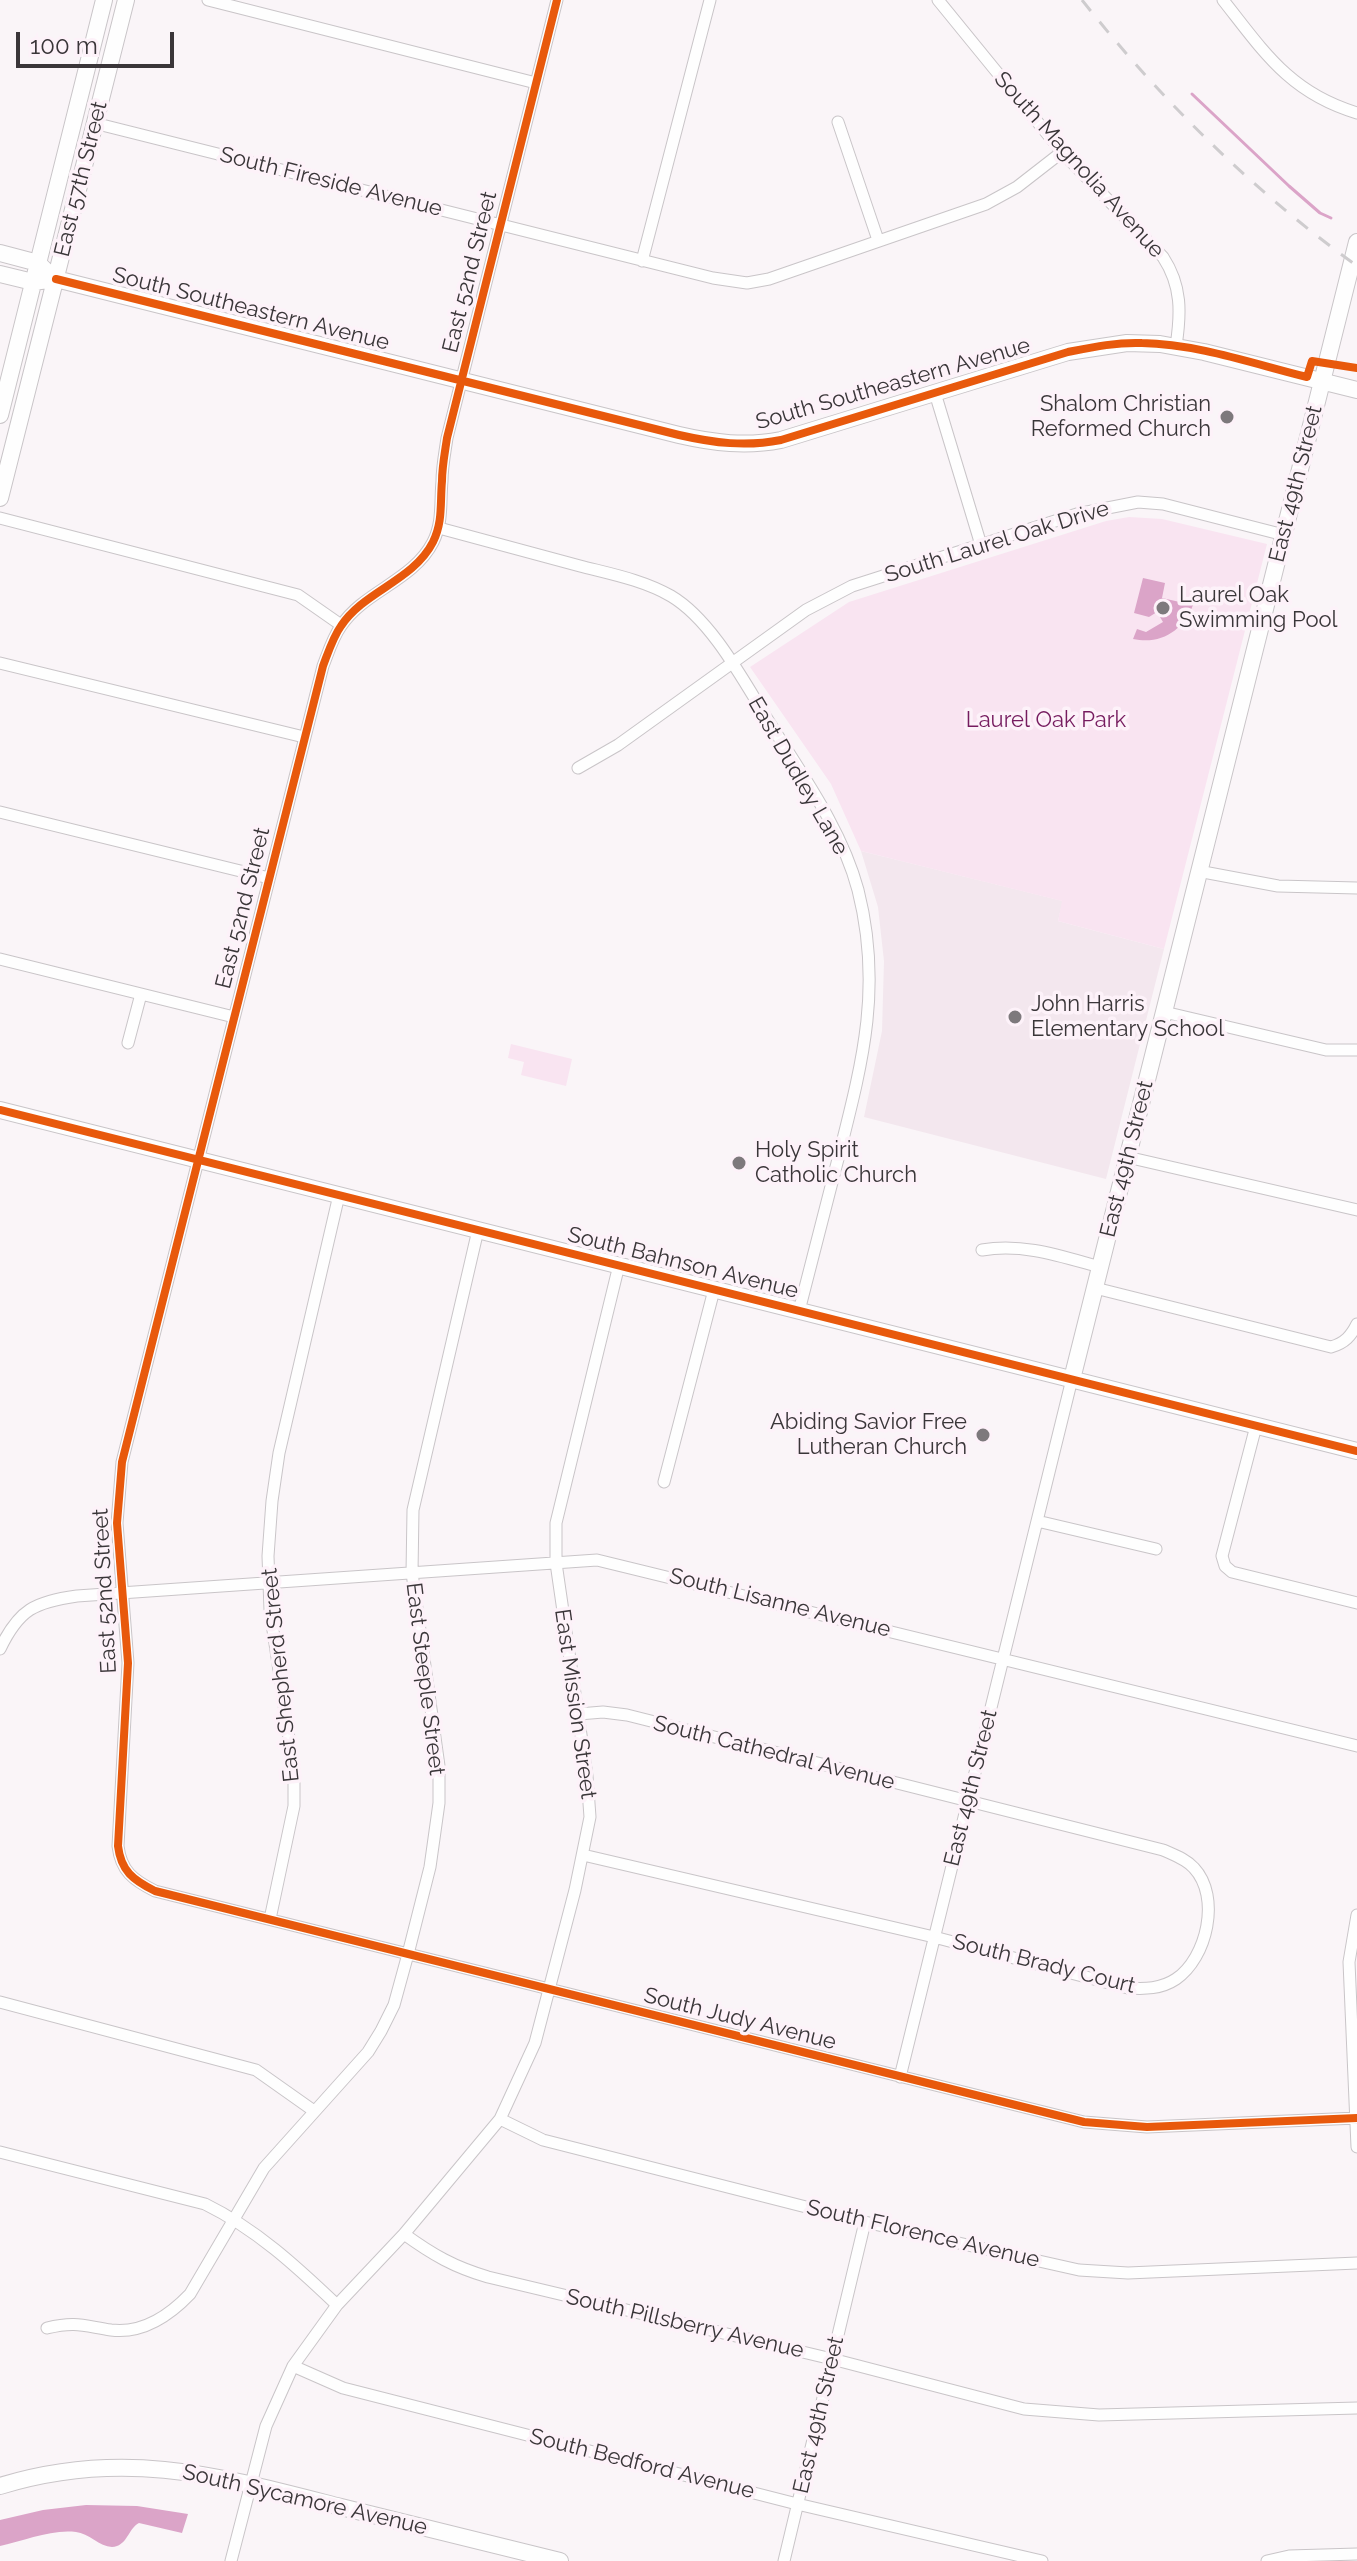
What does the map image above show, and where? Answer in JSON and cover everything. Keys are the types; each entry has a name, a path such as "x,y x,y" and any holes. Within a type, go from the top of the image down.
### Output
{"main road":[{"name":"East 57th Street","path":"0,415 104,0"},
{"name":"East 57th Street","path":"0,498 126,0"},
{"name":"East 49th Street","path":"1072,1379 1357,242"},
{"name":"South Southeastern Avenue","path":"0,253 38,263 56,279"},
{"name":"South Southeastern Avenue","path":"0,274 33,282 56,279 679,435 733,444 781,440 1092,347 1140,343 1176,346 1357,390"},
{"name":"South Bahnson Avenue","path":"0,1110 1357,1451"},
{"name":"South Sycamore Avenue","path":"0,2486 58,2473 125,2466 184,2470 560,2561"}],"street":[{"path":"208,0 536,83"},
{"name":"East 52nd Street","path":"127,1873 119,1860 118,1846 128,1663 117,1523 122,1462 323,666 341,625 417,565 432,545 439,528 443,464 461,380 557,0"},
{"path":"642,261 710,0"},
{"name":"South Magnolia Avenue","path":"938,0 1062,152 1145,237 1173,272 1180,310 1176,346"},
{"path":"1223,0 1274,65 1305,91 1357,113"},
{"path":"838,122 878,240"},
{"name":"South Fireside Avenue","path":"94,123 642,261 747,283 769,279 986,204 1017,187 1062,152"},
{"path":"935,393 981,545"},
{"name":"South Laurel Oak Drive","path":"578,768 618,745 806,610 852,586 1077,514 1138,502 1163,504 1284,535"},
{"path":"0,518 298,595 341,625"},
{"name":"East Dudley Lane","path":"439,528 651,586 689,609 731,663 831,824 858,889 868,940 871,990 868,1031 855,1094 799,1311"},
{"path":"0,663 304,737"},
{"path":"0,812 269,878"},
{"path":"1198,871 1278,886 1357,888"},
{"path":"0,959 234,1017"},
{"path":"128,1043 141,994"},
{"path":"1164,1012 1326,1050 1357,1050"},
{"path":"1127,1157 1357,1210"},
{"name":"East Shepherd Street","path":"270,1919 294,1806 294,1772 270,1610 268,1556 272,1501 279,1453 339,1195"},
{"name":"East Steeple Street","path":"47,2328 70,2323 113,2330 148,2326 190,2294 264,2168 368,2052 394,2005 433,1851 439,1803 439,1766 412,1573 411,1530 416,1490 478,1230"},
{"path":"982,1250 1006,1246 1029,1248 1100,1267"},
{"name":"East Mission Street","path":"231,2561 266,2426 293,2366 337,2305 404,2234 500,2119 523,2073 550,1990 590,1817 555,1538 560,1500 619,1265"},
{"path":"1095,1288 1331,1347 1342,1344 1357,1324"},
{"path":"664,1482 714,1290"},
{"name":"East 49th Street","path":"900,2077 1072,1379"},
{"path":"1256,1426 1222,1556 1225,1566 1232,1572 1357,1603"},
{"path":"1037,1521 1156,1549"},
{"name":"South Lisanne Avenue","path":"0,1649 10,1628 24,1613 45,1600 597,1560 1357,1746"},
{"name":"South Cathedral Avenue","path":"579,1714 627,1715 968,1803"},
{"name":"South Brady Court","path":"583,1855 934,1937 1128,1988 1146,1989 1174,1980 1186,1971 1196,1956 1209,1903 1195,1869 1183,1858 1142,1844 968,1803"},
{"name":"South Judy Avenue","path":"127,1873 155,1891 1084,2122 1121,2127 1356,2118"},
{"path":"1357,1915 1349,1962 1357,2147"},
{"path":"0,2002 256,2070 314,2111"},
{"name":"South Florence Avenue","path":"500,2119 543,2140 865,2222 1079,2270 1128,2273 1357,2263"},
{"path":"0,2152 205,2204 233,2218 283,2255 337,2305"},
{"name":"East 49th Street","path":"784,2561 865,2222"},
{"name":"South Pillsberry Avenue","path":"404,2234 454,2267 488,2277 832,2359 1024,2409 1066,2414 1154,2415 1357,2408"},
{"name":"South Bedford Avenue","path":"293,2366 343,2388 797,2504 1042,2561"},
{"path":"1267,2561 1289,2556 1357,2554"}],"shaded area":[{"name":"Laurel Oak Swimming Pool","path":"1143,578 1165,583 1162,598 1193,605 1177,628 1153,640 1133,639 1137,629 1146,632 1163,622 1157,612 1149,617 1134,613"},
{"name":"John Harris Elementary School","path":"861,851 1063,901 1058,921 1164,949 1106,1179 864,1117 882,1031 884,961 878,907"},
{"path":"86,2505 137,2506 188,2514 182,2533 139,2523 124,2541 112,2547 81,2533 67,2532 0,2546 0,2520 43,2510"}],"green space":[{"name":"Laurel Oak Park","path":"1129,517 1162,519 1267,544 1164,949 1058,921 1062,901 861,851 831,784 750,667 849,602 1106,521"},
{"path":"511,1044 572,1059 566,1086 521,1075 524,1062 508,1058"}],"waterway":[{"path":"1192,94 1289,186 1320,213 1331,218"}],"railway":[{"path":"1082,0 1176,109 1210,142 1281,207 1357,266"}],"cycle path":[{"path":"557,0 447,438 436,535 413,567 351,614 336,635 323,666 122,1462 117,1523 128,1663 118,1846 122,1862 134,1879 155,1891 1084,2122 1147,2127 1357,2118"},
{"path":"56,279 679,435 730,443 781,440 1068,352 1114,344 1184,347 1307,377 1312,361 1357,368"},
{"path":"0,1110 1357,1451"}],"place":[{"name":"Shalom Christian Reformed Church","path":"1227,417"},
{"name":"Laurel Oak Swimming Pool","path":"1163,608"},
{"name":"John Harris Elementary School","path":"1015,1017"},
{"name":"Holy Spirit Catholic Church","path":"739,1163"},
{"name":"Abiding Savior Free Lutheran Church","path":"983,1435"}]}
